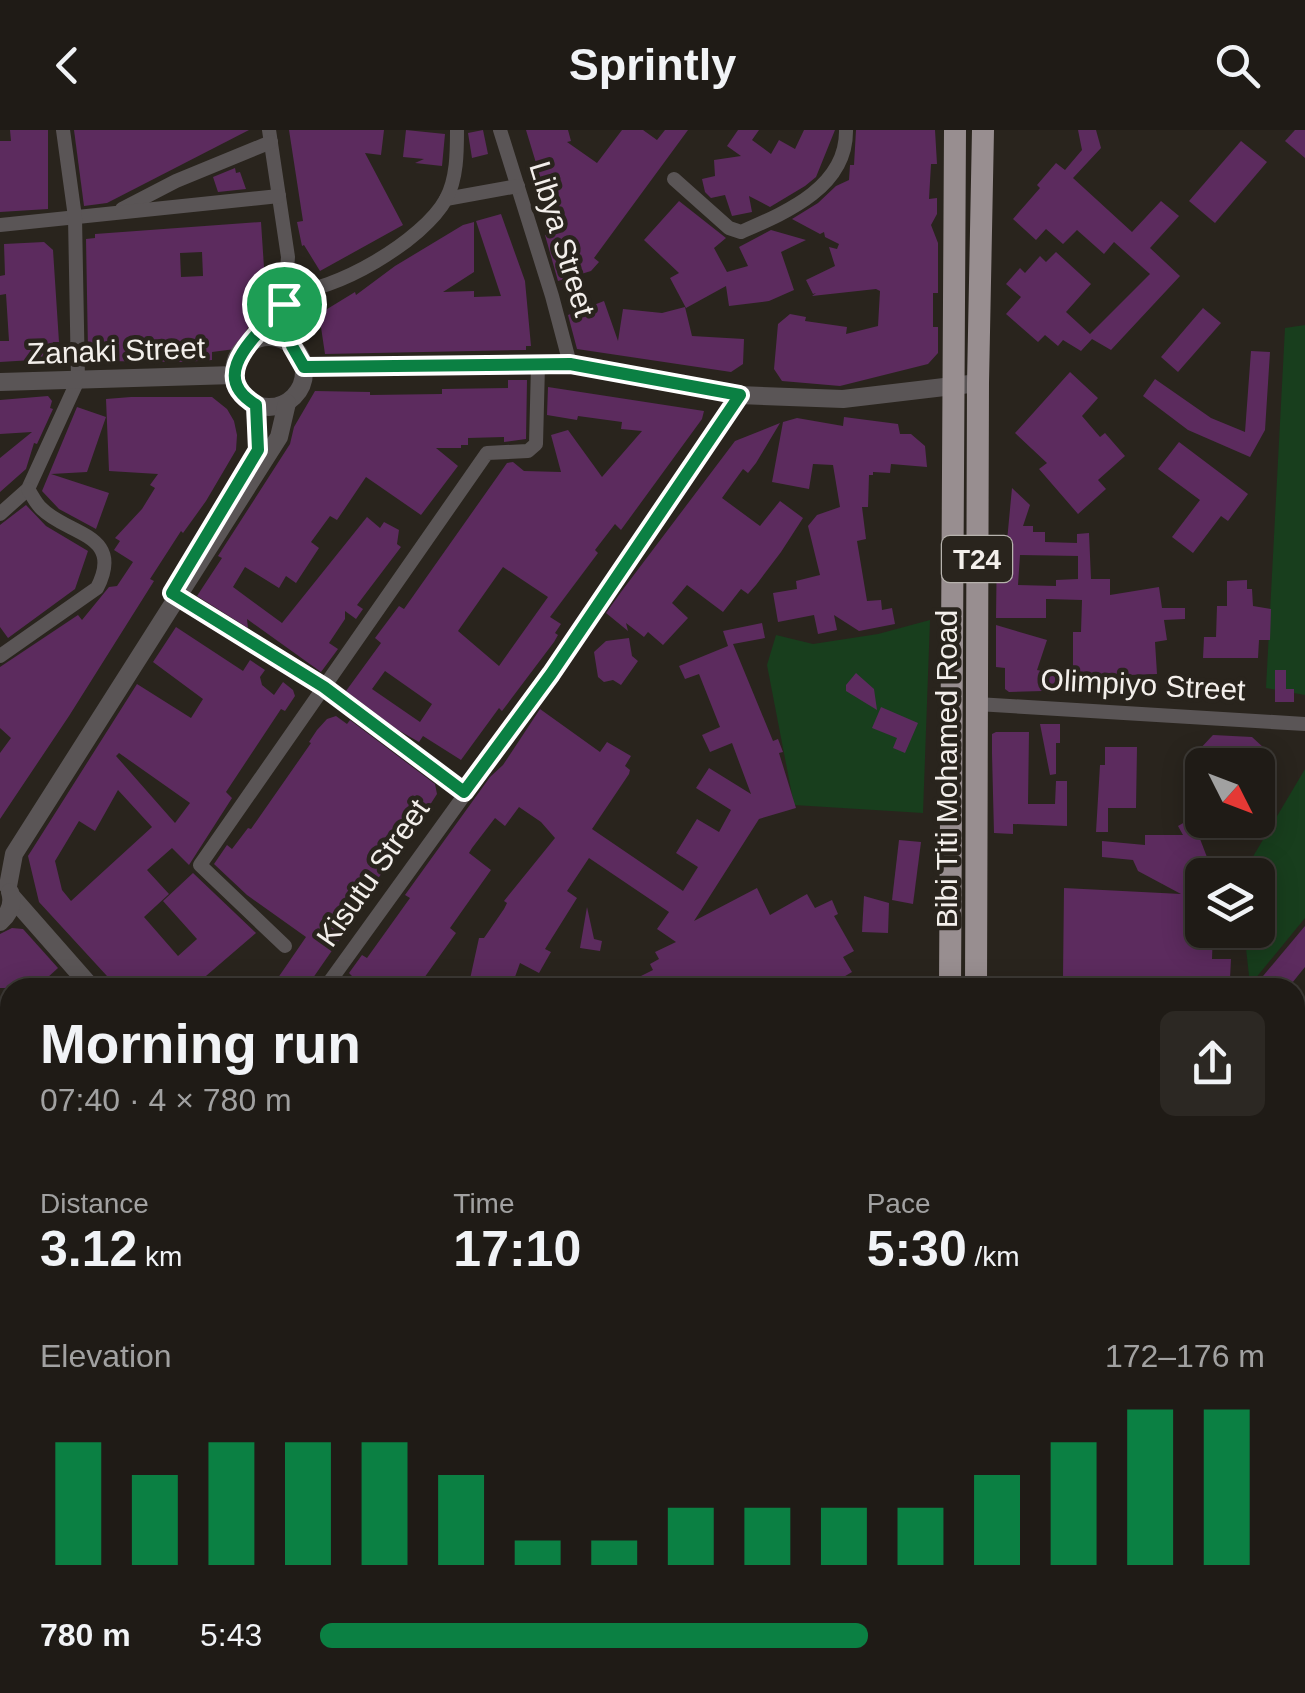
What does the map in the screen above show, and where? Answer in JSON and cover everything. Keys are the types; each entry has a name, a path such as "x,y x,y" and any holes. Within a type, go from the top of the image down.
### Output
{"highway":[{"name":"Bibi Titi Mohamed Road","path":"950,978 955,130"},
{"name":"Bibi Titi Mohamed Road","path":"976,978 983,130"}],"street":[{"path":"0,514 28,489 78,380 75,217 63,130"},
{"path":"288,402 272,408 256,405 239,391 234,375 238,356 285,298 322,288 368,265 422,226 446,198 456,162 456,130"},
{"name":"Libya Street","path":"500,130 570,364"},
{"path":"674,179 729,228 742,232 781,214 830,179 844,157 846,130"},
{"path":"0,860 279,436 288,402 301,387 304,367 292,346 285,298 288,257 270,136 112,214"},
{"path":"446,198 518,186"},
{"path":"0,225 279,196"},
{"path":"253,341 274,338 292,346"},
{"path":"304,367 570,364 740,395 843,399 978,382"},
{"path":"285,946 200,865 488,453 528,451 536,444 538,365"},
{"name":"Zanaki Street","path":"0,382 234,375"},
{"name":"Kisutu Street","path":"333,978 551,674 740,395"},
{"path":"36,924 19,917 3,919 14,854 175,595 258,450 256,405"},
{"path":"0,656 96,588 101,579 102,548 43,510 28,489"},
{"path":"175,595 324,687 464,792"},
{"name":"Olimpiyo Street","path":"977,704 1305,724"},
{"path":"7,887 83,978"}],"green space":[{"path":"1305,325 1305,695 1266,688 1285,328"},
{"path":"930,620 923,813 794,805 767,665 776,635 813,644 878,634"},
{"path":"1305,769 1305,918 1256,978 1249,978 1246,948 1275,948 1275,858 1252,858 1264,838 1275,838 1275,819"}],"building":[{"path":"10,130 48,130 48,209 0,212 0,141 11,141"},
{"path":"74,130 249,130 107,203 84,206"},
{"path":"289,130 384,130 381,155 365,153 403,225 320,271 302,246 297,222 303,221"},
{"path":"406,130 445,134 442,166 415,163 424,159 403,157"},
{"path":"483,130 488,154 472,158 468,133"},
{"path":"526,130 568,130 571,141 567,142 597,163 622,130 643,130 657,140 665,130 688,130 594,258 599,262 591,271 558,281 545,235 557,232"},
{"path":"738,130 759,130 752,140 771,154 779,140 795,149 804,130 835,130 816,177 770,207 749,196 752,212 732,216 725,195 711,198 702,179 715,176 714,160 741,156 727,146"},
{"path":"856,130 935,130 937,164 931,164 929,199 937,198 937,214 931,225 938,243 933,327 938,327 938,353 928,364 840,386 782,381 774,369 778,324 790,314 806,317 805,321 847,327 846,334 878,326 880,291 876,289 812,296 816,293 806,280 835,266 829,247 837,249 839,244 825,237 824,232 820,234 792,219 849,180"},
{"path":"1078,130 1096,130 1101,148 1073,178 1132,232 1161,201 1179,216 1150,248 1180,276 1111,350 1092,339 1081,351 1063,340 1058,346 1045,335 1038,342 1006,314 1021,297 1006,284 1020,268 1025,273 1040,256 1046,262 1056,252 1091,284 1066,312 1090,334 1150,274 1114,242 1104,254 1077,230 1063,244 1046,229 1036,240 1013,219 1056,163 1065,170 1082,150"},
{"path":"1295,130 1305,130 1305,158 1285,141"},
{"path":"1241,141 1267,162 1215,223 1189,201"},
{"path":"235,168 246,189 218,192 213,177"},
{"path":"679,201 726,238 714,248 727,272 748,266 739,247 771,230 806,240 781,252 794,290 769,301 729,306 726,286 686,308 670,278 679,273 644,240"},
{"path":"501,214 525,281 531,346 526,346 526,350 325,354 319,314 355,292 356,295 463,225 474,222 474,272 443,292 474,291 474,297 501,296 476,221"},
{"path":"261,222 266,298 235,349 212,352 212,360 100,361 93,350 88,350 86,239 95,238 95,234","holes":["202,252 203,276 181,277 180,253"]},
{"path":"44,242 53,250 59,342 53,342 54,352 49,353 49,359 0,362 0,341 9,341 6,294 0,295 0,276 5,275 4,244"},
{"path":"604,301 618,341 623,309 662,313 685,307 692,336 744,339 743,364 731,372 577,349 568,315"},
{"path":"1203,308 1221,323 1178,372 1161,357"},
{"path":"1251,351 1270,352 1265,430 1250,457 1188,430 1143,396 1155,379 1211,418 1245,432"},
{"path":"1070,372 1098,398 1082,416 1100,437 1105,433 1125,456 1098,480 1106,489 1078,514 1039,469 1047,463 1015,433"},
{"path":"508,380 527,380 526,439 504,442 504,437 468,438 468,445 461,448 436,448 458,466 421,515 366,477 337,520 330,516 311,542 319,548 296,583 286,576 279,588 245,567 233,587 282,623 367,517 380,528 384,522 399,530 397,544 401,547 357,605 363,609 356,619 345,611 345,619 329,643 338,649 321,672 247,619 248,628 197,596 290,444 294,427 315,391 442,394 442,389 508,388"},
{"path":"548,387 704,411 621,530 615,524 595,550 598,553 550,617 561,624 554,642 461,760 423,736 419,742 398,730 346,691 381,643 375,638 399,606 404,609 507,463 513,462 524,471 561,472 551,435 568,430 602,477 642,431 621,429 622,422 547,415","holes":["503,567 548,597 499,666 458,631","385,671 432,704 420,722 372,689"]},
{"path":"48,396 53,409 37,444 34,443 26,469 0,492 0,458 32,432 0,434 0,400"},
{"path":"212,397 234,421 236,450 0,819 0,753 11,738 0,728 0,667 78,615 82,620 109,587 117,586 133,562 114,550 120,541 115,538 142,509 155,488 150,485 158,474 109,471 106,399"},
{"path":"77,407 106,417 87,472 51,474 109,493 96,529 59,509 42,491"},
{"path":"844,417 898,424 900,434 911,434 925,446 927,467 891,464 890,473 873,472 869,475 868,507 862,507 866,539 857,541 867,601 881,600 882,610 892,608 895,624 859,631 834,615 837,630 818,634 814,615 778,622 773,593 797,589 796,581 820,575 808,526 817,515 840,507 833,465 813,464 809,489 772,482 783,422 797,418 843,426"},
{"path":"780,423 756,463 748,473 743,469 722,498 760,526 780,501 803,518 748,594 741,589 723,612 687,585 672,603 688,618 663,645 648,632 644,637 626,623 628,631 606,613 735,441"},
{"path":"1179,442 1248,494 1228,521 1221,516 1193,553 1172,537 1200,500 1158,469"},
{"path":"1012,488 1030,505 1023,526 1033,526 1033,532 1045,532 1045,542 1077,543 1077,534 1089,533 1091,579 1110,579 1110,595 1159,587 1162,608 1185,608 1185,619 1164,620 1167,640 1155,642 1157,674 1129,675 1128,693 1005,689 1005,668 996,667 996,625 1047,640 1037,670 1073,673 1073,632 1081,632 1082,600 1046,599 1046,618 996,618 997,541 1007,541","holes":["1020,555 1078,556 1078,579 1056,580 1056,586 1018,585"]},
{"path":"26,505 46,526 88,551 75,589 8,638 0,627 0,525"},
{"path":"1247,580 1253,606 1271,609 1270,640 1259,640 1258,658 1203,658 1204,637 1216,637 1217,606 1227,606 1227,581"},
{"path":"762,623 765,638 733,644 773,741 778,739 783,752 779,753 796,808 759,819 694,921 757,888 770,915 807,894 815,908 832,900 838,914 834,916 854,951 843,957 852,972 842,978 637,978 653,970 650,964 659,959 655,952 676,942 657,929 669,912 589,858 567,891 577,898 545,949 551,952 539,973 520,963 515,978 470,978 479,938 484,938 504,909 504,901 555,838 519,807 505,826 495,818 469,853 491,870 450,928 456,933 424,978 351,978 349,973 362,955 367,958 410,898 405,895 540,709 600,752 607,742 631,756 625,766 629,774 592,829 683,891 698,867 676,853 697,819 719,832 731,810 696,788 709,768 751,794 732,743 710,752 702,735 720,727 699,674 685,679 679,666 728,646 723,631"},
{"path":"176,627 243,671 250,660 265,670 260,677 262,685 274,695 283,682 295,696 285,711 281,709 226,792 232,798 189,865 172,848 147,870 169,894 144,917 178,956 197,939 163,901 193,873 256,933 204,978 109,978 39,902 28,856 137,684 191,718 203,699 153,662","holes":["119,753 190,803 175,823 116,756","118,790 152,827 71,901 62,890 55,861 79,821 95,831"]},
{"path":"629,638 632,656 638,661 621,685 613,680 604,682 598,677 594,652 606,641"},
{"path":"1275,670 1286,670 1286,689 1294,689 1294,702 1275,702"},
{"path":"856,673 874,689 877,710 846,691"},
{"path":"881,707 918,723 905,753 893,748 897,738 872,728"},
{"path":"336,716 347,724 350,720 435,784 437,794 417,825 414,823 405,833 382,838 399,850 345,923 349,926 313,978 278,978 306,937 247,895 214,864 227,845 232,849 251,829 327,719"},
{"path":"1040,724 1060,724 1056,774 1050,775"},
{"path":"1029,732 1028,804 1055,804 1056,781 1067,781 1067,826 1013,824 1013,834 994,833 992,734"},
{"path":"1213,735 1252,737 1264,748 1201,748"},
{"path":"1105,747 1137,747 1136,808 1108,808 1108,832 1096,832 1100,765 1105,765"},
{"path":"1185,822 1185,838 1200,838 1207,858 1185,858 1185,948 1212,948 1212,959 1231,959 1230,978 1063,977 1064,888 1181,894 1138,871 1133,860 1102,857 1102,841 1145,845 1145,835 1183,835 1178,826"},
{"path":"899,840 921,842 913,904 892,900"},
{"path":"864,896 889,903 888,933 862,932"},
{"path":"587,907 594,939 602,941 600,951 580,948"},
{"path":"1305,926 1305,967 1296,978 1261,978"},
{"path":"12,928 23,929 58,968 47,978 0,978 0,934"}],"route":[{"path":"284,304 292,346 304,367 570,364 740,395 551,674 464,792 324,687 172,593 258,450 256,405 239,391 234,368 243,350 284,304"}]}
